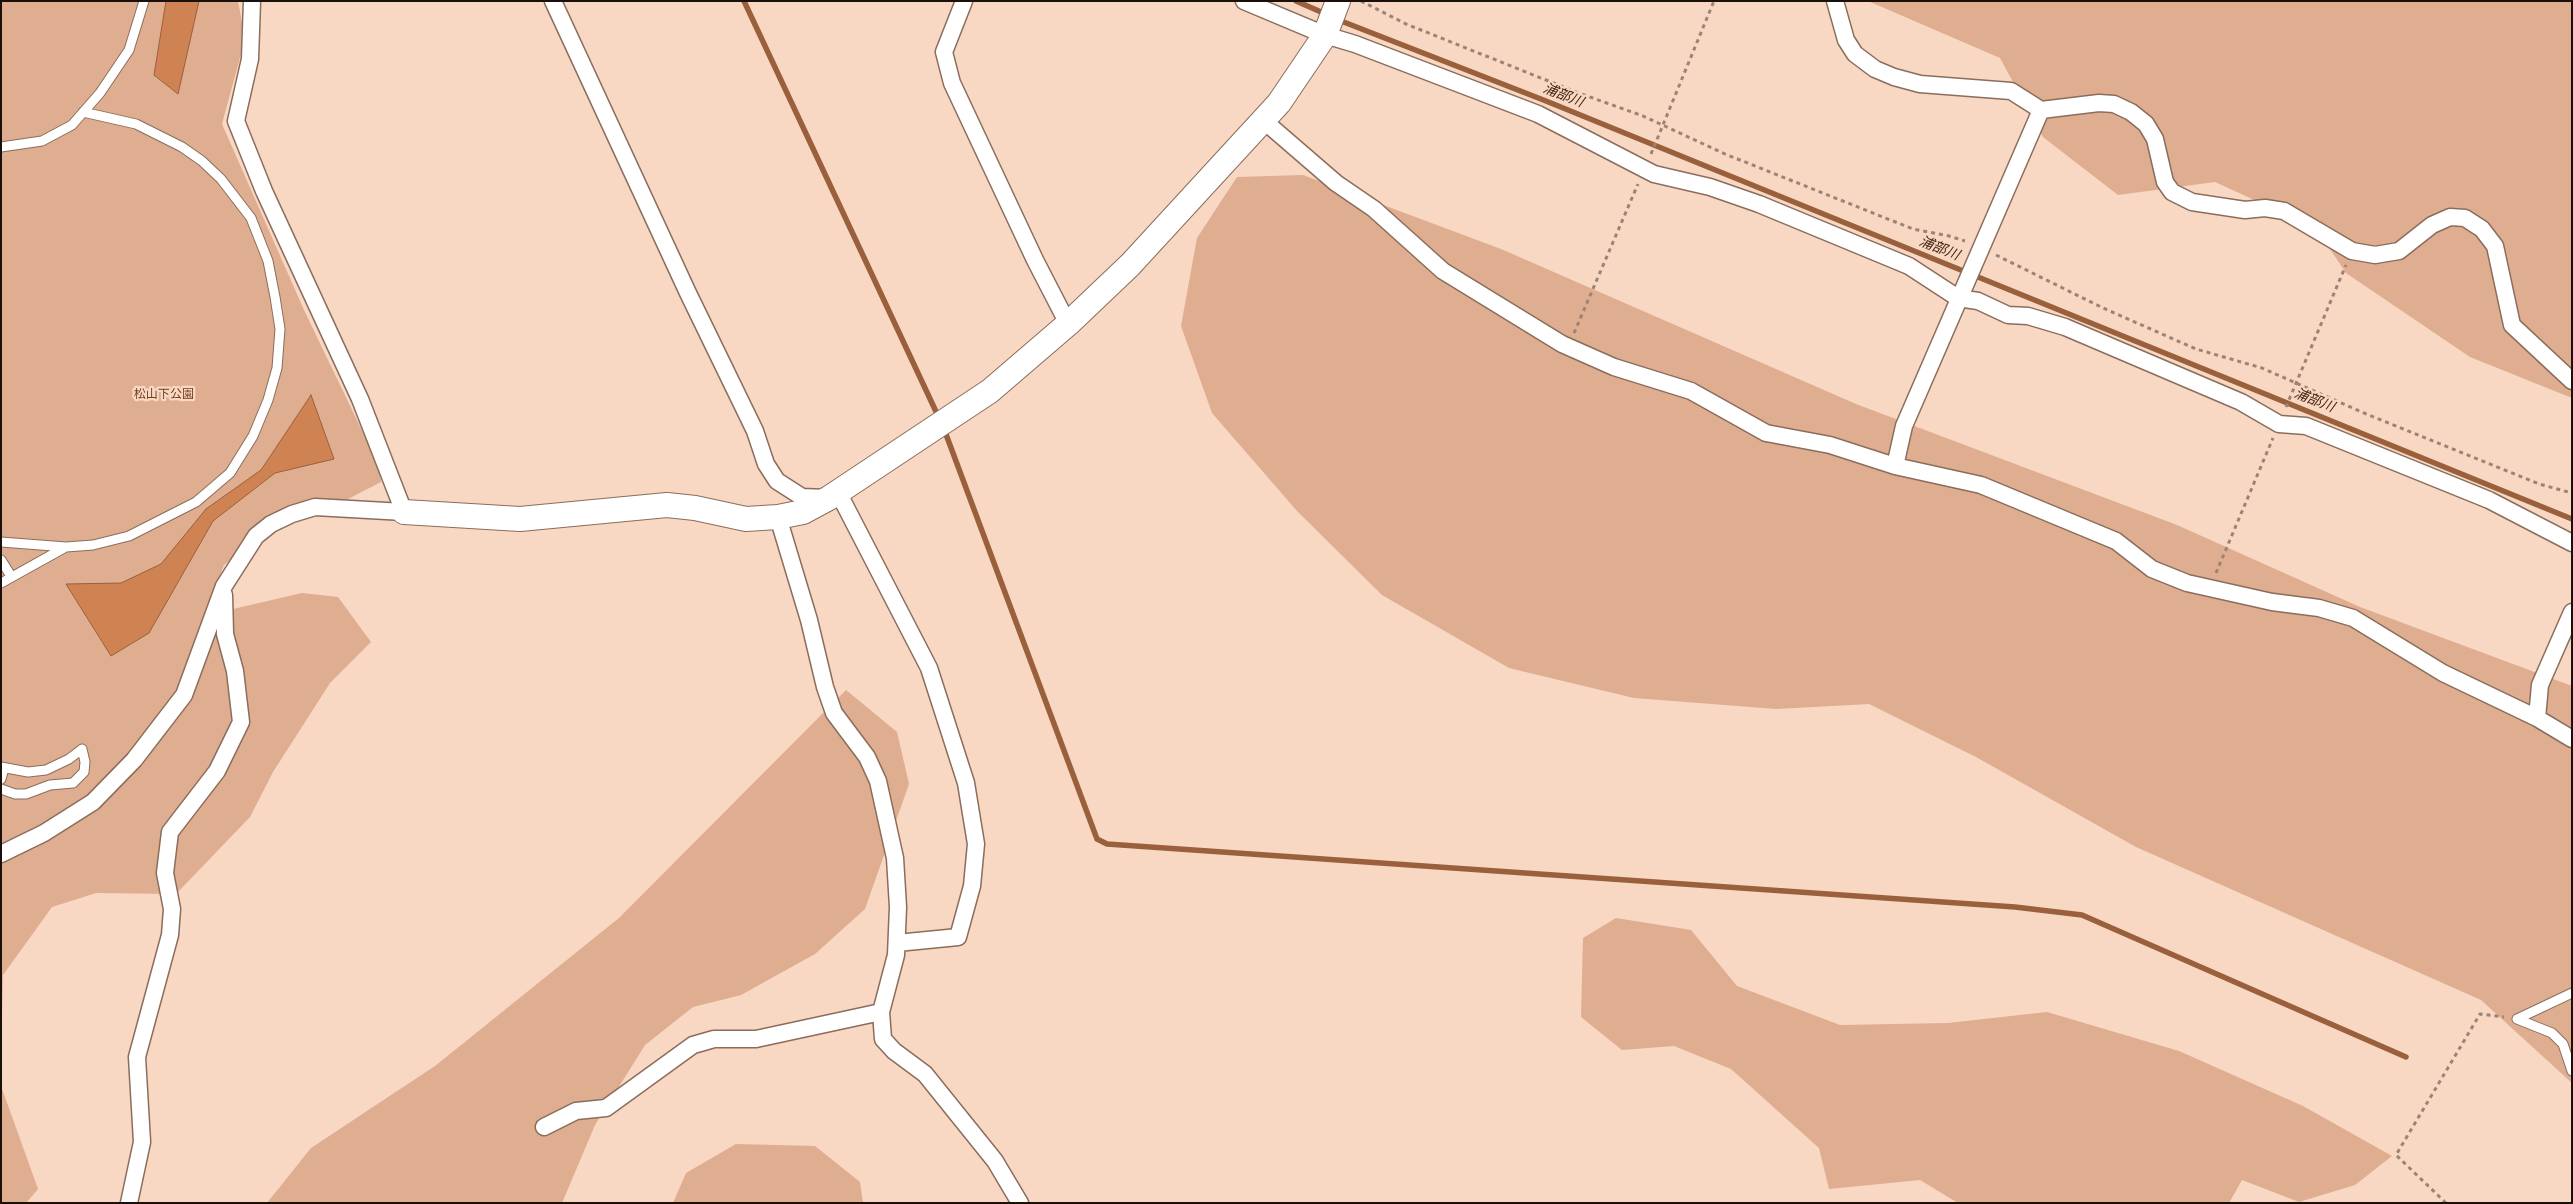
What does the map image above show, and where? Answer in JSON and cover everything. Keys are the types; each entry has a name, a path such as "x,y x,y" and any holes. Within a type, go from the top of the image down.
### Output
{"street":[{"path":"252,1 250,59 236,121 264,191 360,399 404,512"},
{"path":"553,1 688,293 755,430 766,464 777,481 802,497 833,495"},
{"path":"964,1 944,52 952,83 1035,260 1068,324"},
{"path":"1244,1 1325,35 1538,114 1654,174 1710,187 1759,204 1909,266 1958,298 1978,301 2008,315 2028,316 2065,327 2241,402 2279,424 2306,426 2490,500 2572,543"},
{"path":"1,854 44,832 93,802 134,760 184,695 224,586 256,536 271,524 292,514 315,507 520,519 667,505 695,508 746,519 778,517 803,512 833,495 990,391 1068,324 1130,265 1279,103 1325,35 1338,1"},
{"path":"1835,1 1846,40 1855,54 1875,69 1894,77 1920,84 2011,91 2041,110 2099,103 2114,104 2131,112 2146,124 2155,139 2165,182 2172,192 2192,202 2216,207 2284,211 2352,251 2375,255 2398,251 2432,224 2450,218 2465,218 2482,230 2495,246 2512,325 2572,381"},
{"path":"1895,466 1904,426 2041,110"},
{"path":"1263,120 1336,183 1374,209 1443,270 1562,344 1614,367 1691,391 1766,433 1830,445 1895,466 1981,485 2116,542 2152,569 2187,583 2226,590 2272,602 2319,608 2353,618 2443,673 2537,718 2572,738"},
{"path":"833,495 929,668 966,783 976,844 972,886 958,937 897,942"},
{"path":"778,517 809,620 825,687 834,713 868,757 878,780 895,858 897,942 896,956 880,1012 883,1039 894,1051 925,1074 995,1161 1020,1203"},
{"path":"129,1203 142,1142 137,1057 170,935 172,909 165,873 170,832 217,771 241,722 235,671 225,634 224,586"},
{"path":"2537,718 2540,685 2572,612"},
{"path":"544,1127 576,1111 606,1108 693,1045 714,1039 756,1039 880,1012"}],"lane":[{"path":"1,147 42,141 72,125 100,94 129,50 144,1"},
{"path":"1,542 66,547 129,536 196,502 230,472 253,436 268,400 277,368 280,329 268,261 261,239 251,218 221,179 202,160 182,147 136,124 83,112"},
{"path":"1,582 66,547"},
{"path":"1,560 11,576"},
{"path":"1,779 3,768 28,772 46,770 69,759 82,750 85,762 84,772 73,783 50,785 26,794 16,794 1,789"},
{"path":"2517,1019 2572,994"},
{"path":"2517,1019 2552,1032 2563,1044 2572,1071"}],"path":[{"path":"2446,1203 2396,1155 2480,1014 2517,1019"}],"green space":[{"name":"松山下公園","path":"1,1 238,1 245,39 222,124 304,310 379,466 381,482 348,499 295,507 224,565 199,630 216,613 302,593 338,597 371,642 330,683 273,772 250,817 176,894 96,893 52,907 3,975 1,1059"},
{"path":"1868,1 2572,1 2572,398 2470,357 2346,273 2316,228 2215,182 2118,195 2043,137 2000,58"},
{"path":"1303,175 1501,249 1856,404 2177,525 2360,607 2572,686 2572,1083 2481,1000 2136,847 1976,757 1869,704 1776,709 1634,698 1509,668 1382,595 1297,511 1212,413 1181,326 1197,238 1237,177"},
{"path":"846,690 897,732 909,784 865,909 815,954 741,995 693,1007 645,1045 595,1125 562,1203 267,1203 311,1148 435,1066 619,918"},
{"path":"1616,918 1691,930 1737,986 1840,1025 1948,1023 2047,1012 2179,1051 2303,1106 2392,1156 2355,1185 2299,1202 2242,1180 2229,1203 1958,1203 1920,1180 1829,1189 1819,1148 1731,1069 1674,1046 1622,1050 1581,1017 1583,938"},
{"path":"1,1086 38,1189 26,1203 1,1203"},
{"path":"736,1144 815,1146 860,1182 863,1203 673,1203 686,1173"}],"shaded area":[{"path":"166,1 199,1 178,94 154,75"},
{"path":"311,395 334,459 275,473 213,521 149,633 111,656 66,584 121,583 161,564 206,509 261,470"}],"waterway":[{"path":"744,1 939,418"},
{"name":"浦部川","path":"1296,1 1328,15"},
{"name":"浦部川","path":"1336,19 1546,101 2572,519"},
{"path":"944,429 1097,839 1107,844 2015,907 2082,915 2406,1057"}]}
